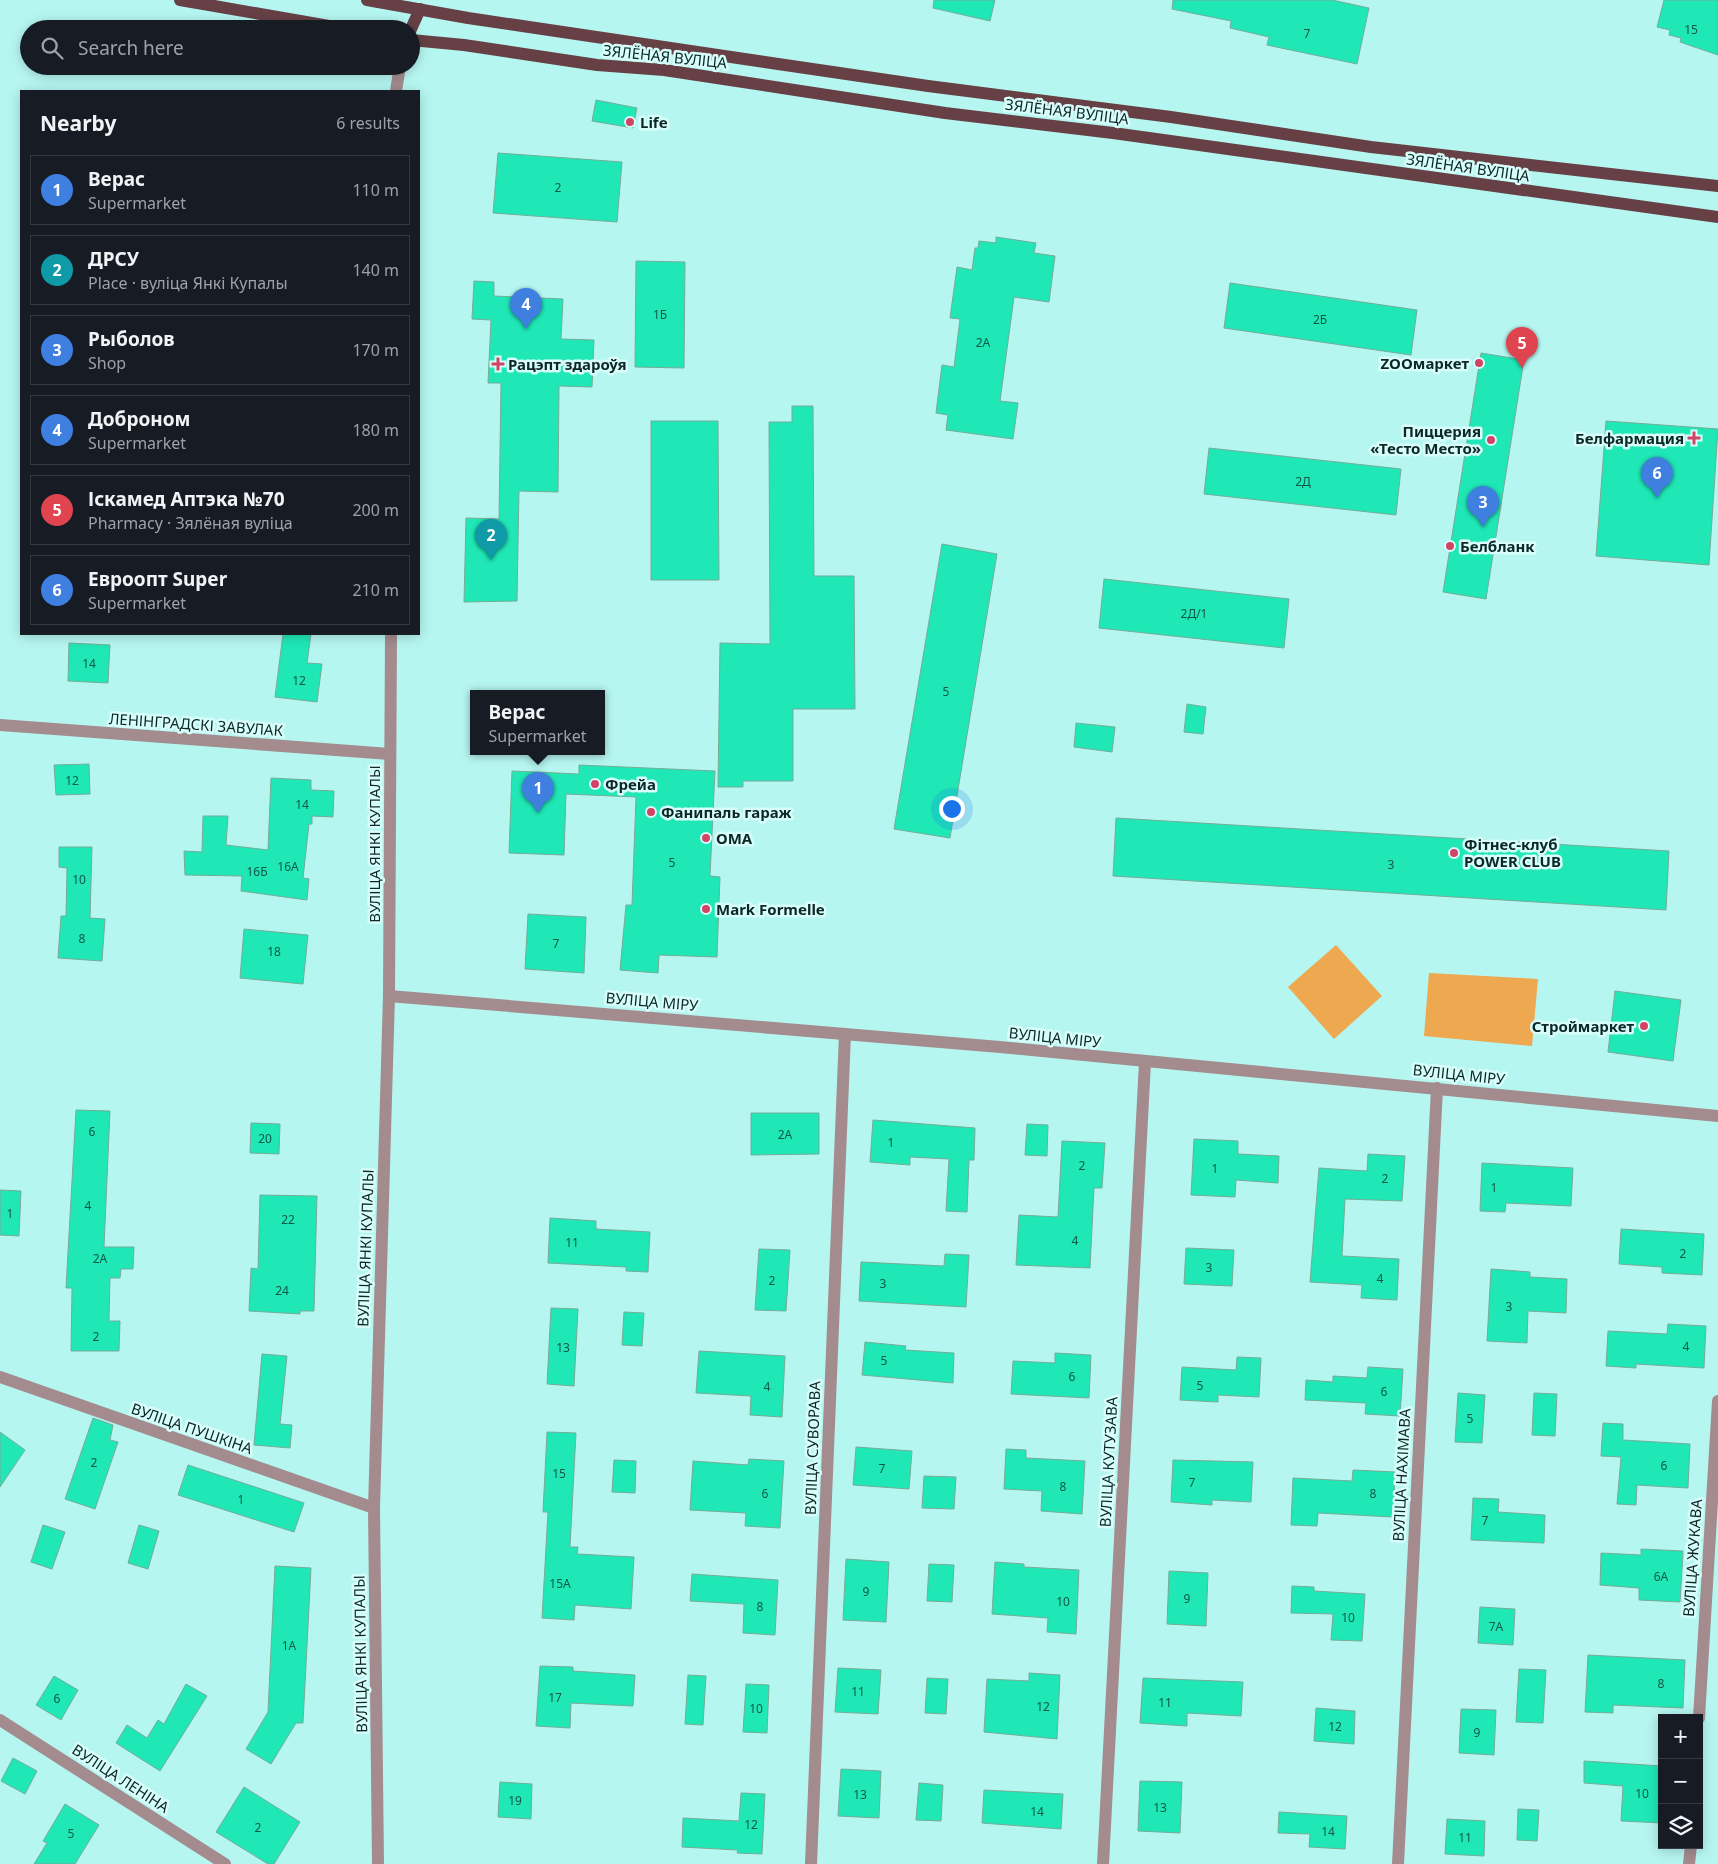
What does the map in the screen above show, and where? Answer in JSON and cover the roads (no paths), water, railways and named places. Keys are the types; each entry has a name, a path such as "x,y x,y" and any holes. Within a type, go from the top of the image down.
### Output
{"main road":[{"path":"180,0 294,20"},
{"name":"ЗЯЛЁНАЯ ВУЛІЦА","path":"367,0 928,86 1171,117 1371,147 1718,186"},
{"path":"415,20 420,9"},
{"name":"ЗЯЛЁНАЯ ВУЛІЦА","path":"420,41 464,45 597,65 664,70 945,113 1113,133 1368,170 1718,217"},
{"path":"1368,170 1371,147"}],"street":[{"path":"396,90 399,75"},
{"name":"ВУЛІЦА ЯНКІ КУПАЛЫ","path":"378,1864 374,1508 389,996 391,635"},
{"name":"ЛЕНІНГРАДСКІ ЗАВУЛАК","path":"0,725 390,754"},
{"name":"ВУЛІЦА МІРУ","path":"389,996 845,1034 1436,1088 1718,1116"},
{"name":"ВУЛІЦА СУВОРАВА","path":"811,1864 845,1034"},
{"name":"ВУЛІЦА КУТУЗАВА","path":"1103,1864 1145,1062"},
{"name":"ВУЛІЦА НАХІМАВА","path":"1398,1864 1436,1088"},
{"name":"ВУЛІЦА ПУШКІНА","path":"0,1376 374,1508"},
{"name":"ВУЛІЦА ЖУКАВА","path":"1698,1714 1713,1553 1718,1401"},
{"name":"ВУЛІЦА ЛЕНІНА","path":"0,1720 226,1864"},
{"path":"1690,1864 1691,1849"}],"place":[{"name":"Life","path":"630,122"},
{"name":"Доброном","path":"526,329"},
{"name":"ZOOмаркет","path":"1479,363"},
{"name":"Рацэпт здароўя","path":"498,364"},
{"name":"Іскамед Аптэка №70","path":"1522,368"},
{"name":"Белфармация","path":"1694,438"},
{"name":"Пиццерия «Тесто Место»","path":"1491,440"},
{"name":"Евроопт Super","path":"1657,498"},
{"name":"Рыболов","path":"1483,527"},
{"name":"Белбланк","path":"1450,546"},
{"name":"ДРСУ","path":"491,560"},
{"name":"Фрейа","path":"595,784"},
{"name":"Фанипаль гараж","path":"651,812"},
{"name":"Верас","path":"538,813"},
{"name":"ОМА","path":"706,838"},
{"name":"Фітнес-клуб POWER CLUB","path":"1454,853"},
{"name":"Mark Formelle","path":"706,909"},
{"name":"Строймаркет","path":"1644,1026"}]}
